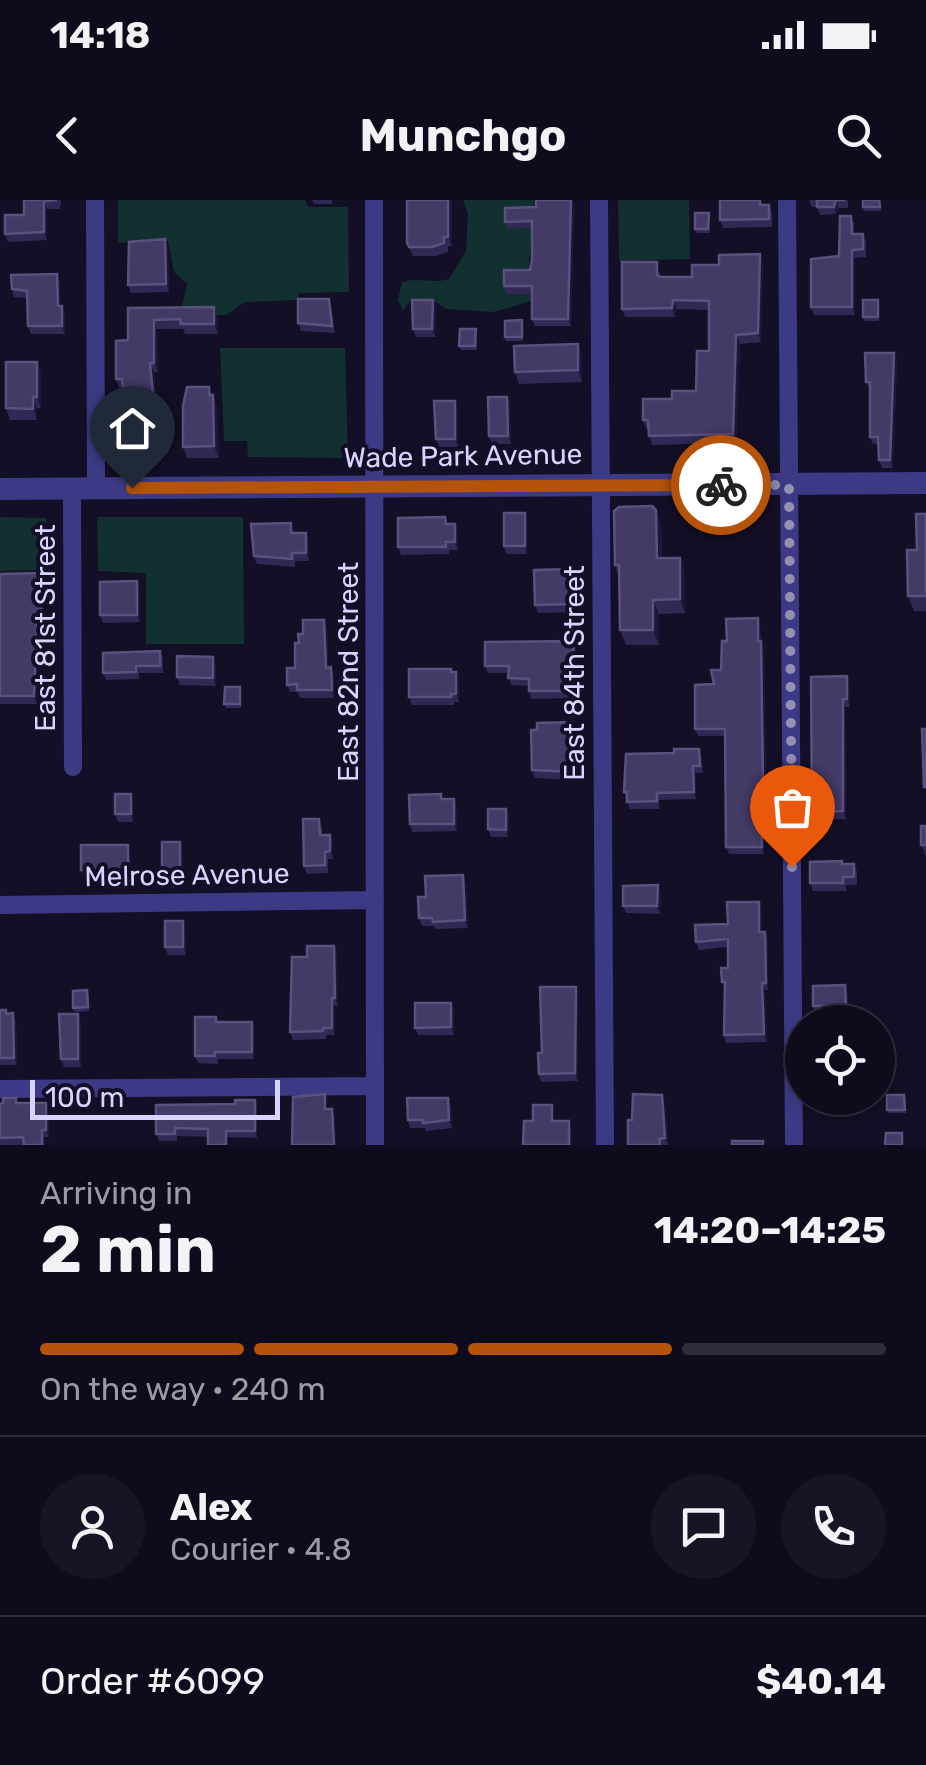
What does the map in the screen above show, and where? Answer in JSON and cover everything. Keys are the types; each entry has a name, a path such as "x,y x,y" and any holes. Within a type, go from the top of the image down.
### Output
{"street":[{"name":"East 81st Street","path":"73,767 95,200"},
{"name":"East 82nd Street","path":"374,200 374,1145"},
{"name":"East 84th Street","path":"599,200 605,1145"},
{"path":"787,200 794,1145"},
{"name":"Wade Park Avenue","path":"0,489 926,483"},
{"name":"Melrose Avenue","path":"0,905 375,900"},
{"path":"0,1090 374,1086"}],"green space":[{"path":"118,200 305,200 308,207 348,207 349,292 300,293 297,300 245,302 226,315 180,315 187,284 174,272 168,241 118,243"},
{"path":"463,200 534,200 528,279 538,299 494,312 446,309 434,301 410,301 403,311 398,300 402,282 449,279 466,251 468,214"},
{"path":"618,200 689,200 690,259 619,261"},
{"path":"220,348 345,348 348,458 248,457 247,441 224,441"},
{"path":"0,517 46,518 47,570 0,571"},
{"path":"97,517 243,517 244,644 146,644 146,573 98,571"}],"building":[{"path":"24,200 57,200 44,201 44,232 5,234 5,215 24,215"},
{"path":"407,200 448,200 448,237 444,237 444,243 409,247"},
{"path":"536,200 571,200 568,319 532,319 532,286 504,286 504,270 530,270 532,260 532,221 505,222 505,208 536,207"},
{"path":"720,200 760,200 760,205 769,205 769,219 720,220"},
{"path":"817,200 836,200 834,207 817,207"},
{"path":"863,200 879,200 880,207 863,207"},
{"path":"695,213 709,213 708,229 695,229"},
{"path":"840,216 851,216 852,234 863,234 863,249 852,250 852,307 811,307 811,259 839,256"},
{"path":"165,239 166,284 128,285 129,242"},
{"path":"760,254 758,333 736,335 733,434 649,436 648,420 643,420 643,399 672,399 672,391 696,391 697,351 709,351 709,301 673,300 672,308 622,309 622,262 657,262 657,275 661,277 692,277 692,265 719,265 719,255"},
{"path":"57,274 62,326 28,326 27,291 12,289 11,275"},
{"path":"298,299 329,299 332,326 298,323"},
{"path":"412,300 433,300 432,329 413,329"},
{"path":"863,300 878,300 878,317 863,317"},
{"path":"214,307 214,324 154,320 154,363 150,363 154,405 136,406 136,387 123,388 122,379 116,379 116,341 128,340 128,308"},
{"path":"522,320 522,337 505,337 505,321"},
{"path":"460,329 476,329 475,346 459,346"},
{"path":"578,344 578,370 515,372 514,346"},
{"path":"865,353 894,353 890,460 879,460 878,437 870,437 870,382 866,382"},
{"path":"6,362 37,362 33,409 6,408"},
{"path":"187,387 209,387 209,395 213,395 214,446 183,447"},
{"path":"488,397 507,397 508,436 489,436"},
{"path":"434,401 455,401 455,439 436,439"},
{"path":"652,506 656,510 657,558 680,558 680,599 653,600 653,630 620,630 614,511 619,507"},
{"path":"504,513 525,513 525,546 504,546"},
{"path":"916,514 926,514 926,596 908,596 907,550 917,550"},
{"path":"445,517 446,524 455,524 455,542 446,542 446,547 398,547 398,518"},
{"path":"291,523 291,533 306,533 306,553 292,553 292,559 254,556 251,524"},
{"path":"573,569 574,604 535,605 534,570"},
{"path":"40,573 41,621 37,621 34,696 0,696 0,574"},
{"path":"137,581 137,615 100,615 100,582"},
{"path":"758,618 763,784 757,785 754,824 761,824 762,847 726,847 725,729 695,729 695,685 714,684 711,670 721,670 722,641 727,641 726,619"},
{"path":"303,620 324,620 326,668 331,667 332,690 297,690 297,684 287,685 287,668 295,668 295,643 299,643 298,634 303,634"},
{"path":"573,641 575,691 529,691 529,679 508,678 509,666 485,666 485,642"},
{"path":"160,651 160,666 136,666 136,672 103,673 103,653"},
{"path":"177,656 213,657 213,678 177,677"},
{"path":"409,669 451,669 456,672 456,694 409,697"},
{"path":"847,676 847,699 843,699 843,811 812,812 811,677"},
{"path":"225,687 240,687 240,704 224,704"},
{"path":"573,722 574,772 532,770 531,730 537,730 537,723"},
{"path":"922,729 926,729 926,787 924,787"},
{"path":"674,749 699,749 700,766 693,766 694,792 657,793 657,801 627,802 626,754 674,753"},
{"path":"115,794 131,794 131,814 115,814"},
{"path":"441,794 441,799 454,799 454,824 410,824 409,795"},
{"path":"488,809 506,809 506,830 488,829"},
{"path":"303,819 319,819 320,835 330,835 325,865 304,866"},
{"path":"921,826 926,826 926,845 921,845"},
{"path":"162,842 180,842 180,873 162,873"},
{"path":"81,845 128,845 128,876 81,870"},
{"path":"810,862 854,864 854,877 843,877 843,883 810,883"},
{"path":"463,875 465,920 433,922 432,918 419,918 418,897 426,897 425,876"},
{"path":"658,885 657,906 623,906 623,886"},
{"path":"727,902 759,902 759,932 765,932 764,1034 724,1035 725,982 721,968 728,968 728,939 696,942 695,925 728,924"},
{"path":"165,921 183,921 183,947 165,947"},
{"path":"307,946 334,946 332,1028 290,1032 292,957 307,957"},
{"path":"845,985 846,1005 813,1005 813,986"},
{"path":"540,987 576,987 575,1073 539,1074"},
{"path":"87,990 88,1007 73,1008 73,991"},
{"path":"415,1003 451,1003 451,1027 415,1028"},
{"path":"0,1010 13,1013 14,1058 0,1058"},
{"path":"59,1014 78,1014 78,1059 61,1059"},
{"path":"195,1017 216,1017 216,1022 252,1022 252,1052 195,1056"},
{"path":"325,1094 325,1109 332,1109 334,1145 292,1145 293,1097"},
{"path":"633,1094 662,1095 665,1138 659,1139 660,1145 628,1145"},
{"path":"895,1095 904,1095 905,1110 895,1110"},
{"path":"3,1098 16,1098 16,1103 46,1103 42,1145 24,1145 23,1137 0,1138"},
{"path":"407,1098 448,1098 449,1120 408,1120"},
{"path":"235,1100 255,1100 255,1131 226,1131 226,1145 208,1145 208,1129 175,1128 175,1134 156,1134 156,1105 235,1104"},
{"path":"533,1105 552,1105 552,1121 569,1121 569,1145 523,1145 524,1121 533,1121"},
{"path":"886,1133 902,1133 902,1145 885,1145"},
{"path":"732,1141 763,1141 763,1145 732,1145"}],"way so far":[{"path":"721,485 789,485 792,867"}],"route":[{"path":"132,488 721,485"}]}
